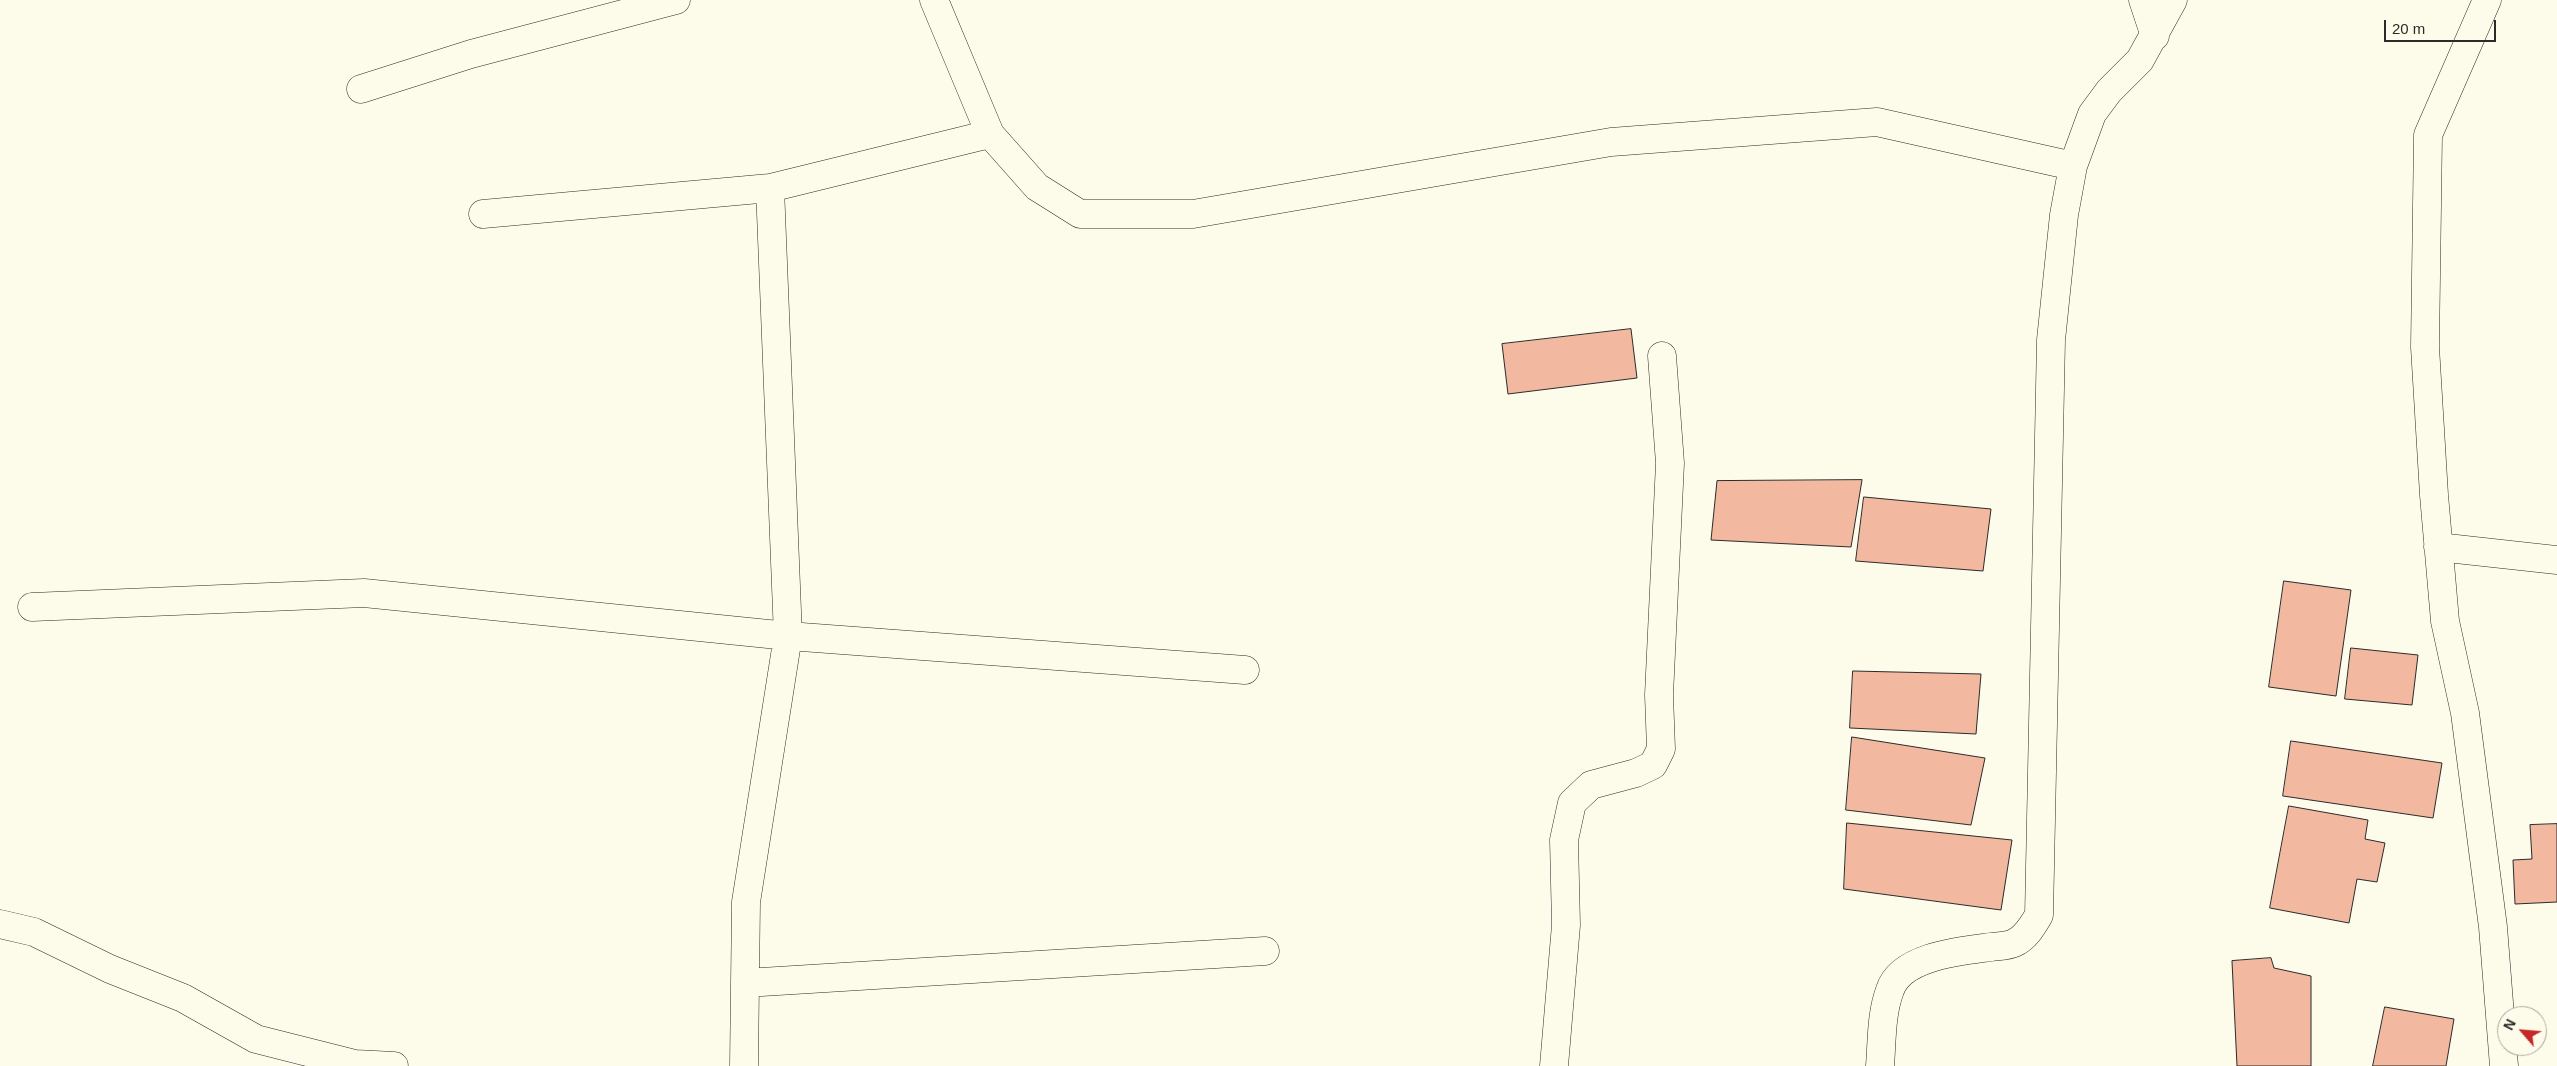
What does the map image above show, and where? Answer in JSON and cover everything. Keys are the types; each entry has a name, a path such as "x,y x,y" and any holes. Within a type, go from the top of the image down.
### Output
{"street":[{"path":"361,89 471,54 676,0"},
{"path":"934,0 990,134 1037,187 1080,214 1193,214 1611,142 1877,122 2073,166"},
{"path":"2142,0 2155,36"},
{"path":"1880,1066 1884,1012 1890,988 1900,974 1921,961 1955,952 2014,944 2029,932 2040,915 2051,340 2064,214 2073,166 2092,114 2109,91 2140,60 2155,36 2173,0"},
{"path":"2487,0 2428,135 2425,347 2438,547 2445,620 2465,713 2493,927 2504,1066"},
{"path":"483,214 770,188 990,134"},
{"path":"744,1066 746,902 788,636 770,188"},
{"path":"1554,1066 1566,925 1564,840 1572,803 1591,785 1636,773 1653,765 1661,749 1659,695 1670,463 1662,356"},
{"path":"2438,547 2557,560"},
{"path":"32,607 364,593 788,636 1245,670"},
{"path":"0,924 34,932 110,969 183,998 256,1039 355,1064 394,1066"},
{"path":"745,983 1265,951"}],"building":[{"path":"1631,329 1637,378 1508,394 1502,344"},
{"path":"1862,480 1851,547 1711,540 1717,481"},
{"path":"1864,497 1991,509 1983,571 1856,561"},
{"path":"2284,581 2351,590 2336,696 2269,687"},
{"path":"2351,648 2418,655 2412,705 2345,699"},
{"path":"1853,671 1981,674 1976,734 1850,728"},
{"path":"1852,737 1985,758 1971,825 1846,810"},
{"path":"2291,741 2442,763 2433,818 2283,796"},
{"path":"2289,806 2368,820 2365,839 2385,843 2377,882 2357,879 2349,923 2270,908"},
{"path":"1847,823 2012,840 2001,910 1844,889"},
{"path":"2557,824 2557,902 2515,904 2513,860 2532,859 2530,825"},
{"path":"2271,958 2274,968 2311,976 2311,1066 2237,1066 2232,961"},
{"path":"2385,1007 2454,1019 2446,1066 2373,1066"}]}
